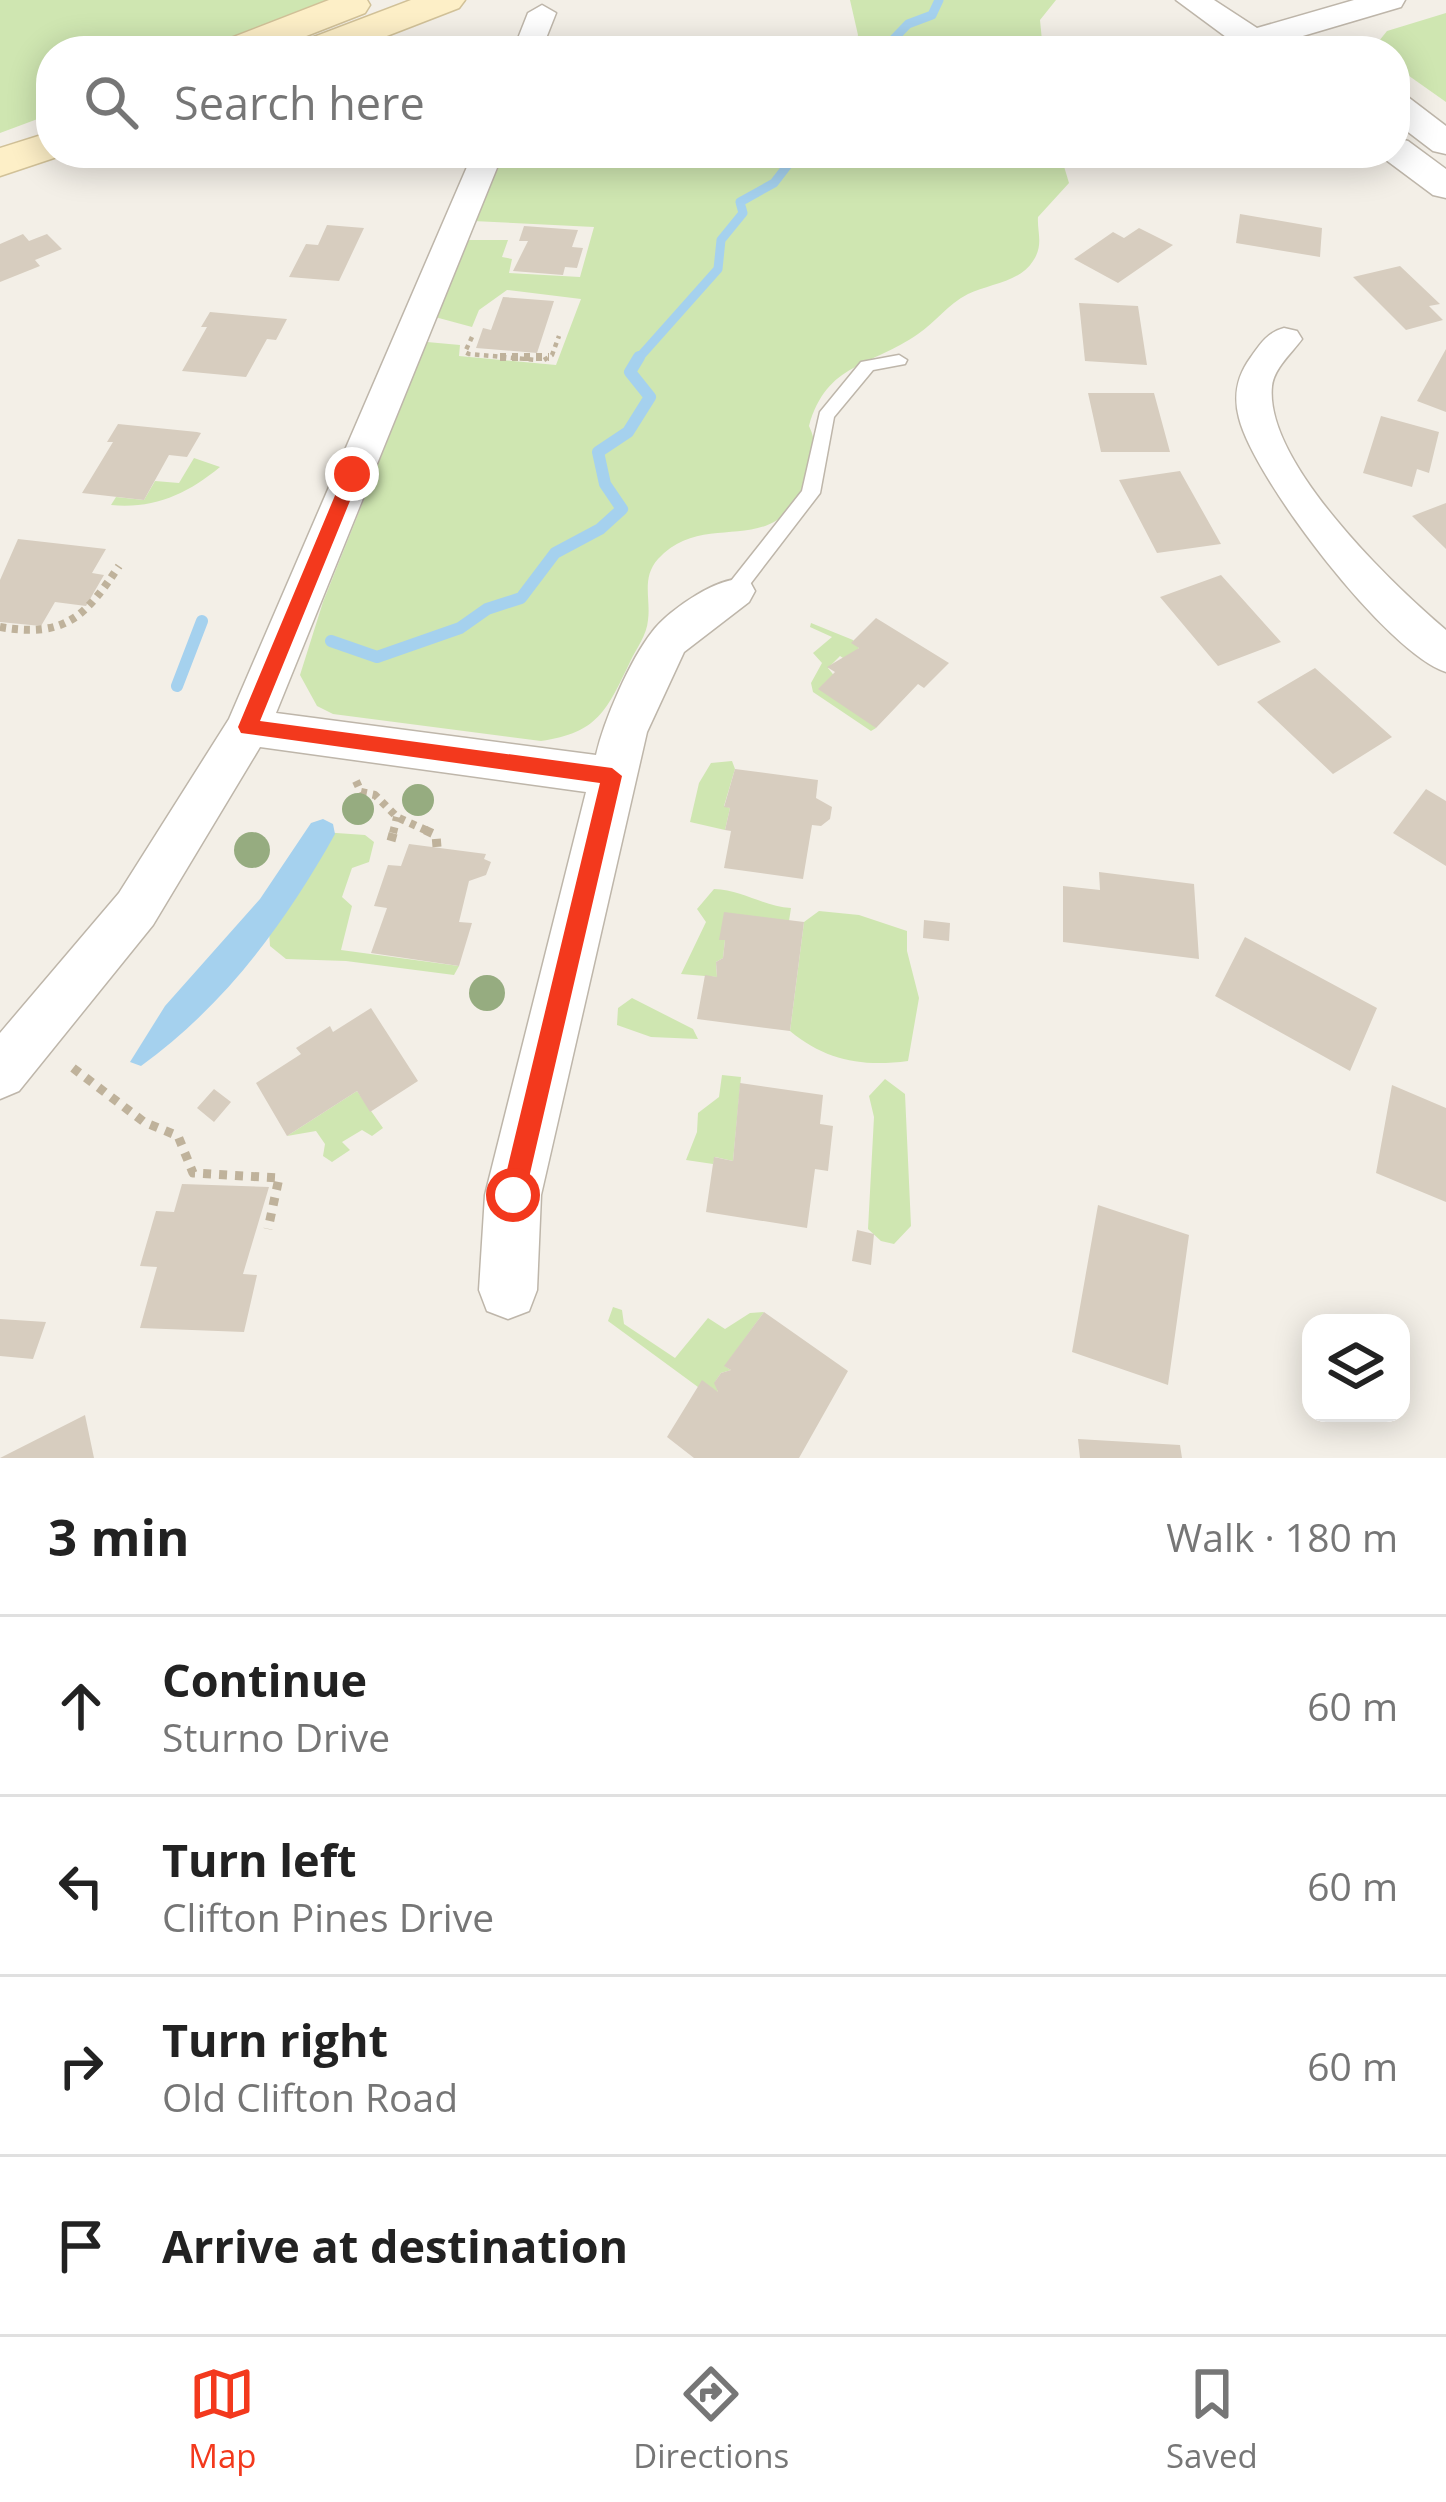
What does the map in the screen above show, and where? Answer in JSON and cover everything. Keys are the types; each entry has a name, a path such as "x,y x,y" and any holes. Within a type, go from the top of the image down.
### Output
{"main road":[{"path":"271,36 364,0"},
{"path":"352,36 446,0"},
{"path":"0,134 36,121"},
{"path":"0,163 36,150"}],"street":[{"path":"1192,0 1263,36"},
{"path":"1248,0 1269,36"},
{"path":"1283,36 1389,0"},
{"path":"533,36 542,13"},
{"path":"1410,116 1446,143"},
{"path":"1410,160 1446,188"},
{"path":"0,1073 136,910 248,727 482,168"},
{"path":"1283,339 1254,380 1256,412 1268,444 1335,544 1446,655"},
{"path":"508,1290 513,1195 612,776 640,691 668,641 734,591"},
{"path":"248,727 612,776"}],"lane":[{"path":"734,591 811,493 826,416 867,366 898,360"}],"path":[{"path":"472,337 465,352 470,354 543,360 552,355 559,336"},
{"path":"0,627 36,635 65,626 98,599 119,566"},
{"path":"356,782 361,792 375,795 398,818 436,835 437,847"},
{"path":"391,841 398,818"},
{"path":"73,1068 144,1122 178,1136 193,1173 279,1178 268,1229"}],"green space":[{"path":"0,0 360,0 265,36 36,36 36,120 0,133"},
{"path":"850,0 1056,0 1040,20 1042,36 858,35"},
{"path":"1446,13 1446,102 1410,77 1410,36 1383,36"},
{"path":"496,168 1064,168 1069,183 1038,217 1038,249 1027,268 961,298 918,334 853,368 827,389 809,426 814,452 808,478 794,504 778,520 759,528 697,536 658,559 648,581 646,631 607,706 576,732 541,741 333,714 317,706 300,675 323,602 427,342 460,345 459,356 556,365 581,299 507,290 479,310 472,327 435,317 466,240 508,240 502,257 512,259 509,273 580,277 594,227 473,221"},
{"path":"194,458 220,467 170,498 142,505 111,505 116,497 144,500 155,481 179,483"},
{"path":"811,623 853,640 859,648 828,668 876,728 871,731 813,692 811,683 822,663 813,653 832,637 810,627"},
{"path":"732,761 735,769 724,806 730,808 725,830 690,822 699,783 711,763"},
{"path":"322,832 365,835 374,842 369,862 352,868 342,897 352,906 341,950 459,966 454,975 346,961 286,959 270,946 268,917"},
{"path":"714,889 791,908 789,921 720,940 725,940 723,958 716,962 717,977 681,974 706,922 697,909"},
{"path":"819,911 859,915 907,931 919,998 908,1061 846,1060 790,1031 804,922"},
{"path":"632,998 693,1029 698,1039 651,1037 617,1025 618,1008"},
{"path":"722,1075 741,1077 733,1161 715,1157 713,1164 686,1160 697,1132 698,1113 719,1097"},
{"path":"885,1079 905,1094 911,1226 894,1244 881,1241 868,1229 874,1117 869,1096"},
{"path":"357,1091 383,1128 372,1136 362,1130 342,1142 350,1150 332,1162 323,1156 325,1144 316,1131 287,1136"},
{"path":"613,1307 622,1310 624,1324 675,1358 708,1318 725,1329 750,1313 764,1312 725,1366 731,1370 715,1382 718,1392 698,1387 608,1321"}],"water":[{"path":"323,819 333,824 335,834 274,931 199,1017 141,1066 130,1062 165,1006 260,899 311,823"}],"building":[{"path":"1240,214 1322,228 1320,257 1236,243"},
{"path":"327,225 364,228 339,281 289,277 306,244 318,245"},
{"path":"524,226 578,230 572,247 583,248 577,268 565,267 563,275 513,271 528,241 519,241"},
{"path":"1139,228 1173,245 1118,283 1074,259 1113,232 1124,238"},
{"path":"23,234 29,241 47,234 62,249 35,260 40,266 0,282 0,244"},
{"path":"1400,266 1440,304 1429,306 1443,320 1406,330 1353,277"},
{"path":"503,297 554,301 537,353 476,348 483,328 491,330"},
{"path":"1079,303 1138,306 1147,365 1085,361"},
{"path":"210,312 287,319 276,340 267,339 246,377 182,371 207,327 201,327"},
{"path":"1446,349 1446,412 1417,401"},
{"path":"1088,393 1154,393 1170,452 1101,452"},
{"path":"1381,416 1439,432 1429,473 1417,469 1412,487 1363,473"},
{"path":"118,424 201,433 187,457 169,455 144,500 82,493 113,442 107,442"},
{"path":"1180,471 1221,544 1157,553 1119,480"},
{"path":"1446,503 1446,549 1412,516"},
{"path":"18,539 106,549 92,573 104,575 86,606 55,602 41,626 0,622 0,580"},
{"path":"1221,575 1281,642 1218,666 1160,597"},
{"path":"876,618 949,663 924,688 918,684 876,728 818,689 835,672 827,667 859,648 851,643"},
{"path":"1315,668 1392,737 1333,774 1257,702"},
{"path":"735,769 818,780 816,798 832,807 830,819 821,826 812,825 803,879 724,868 731,831 725,830 730,808 724,807"},
{"path":"1426,789 1446,801 1446,866 1393,833"},
{"path":"409,844 486,854 484,859 491,862 486,875 469,881 459,922 472,923 459,966 371,953 387,908 374,906 388,865 401,866"},
{"path":"1099,872 1194,884 1199,959 1063,942 1063,886 1100,890"},
{"path":"724,912 804,922 790,1031 697,1019 705,975 717,977 716,962 723,958 725,940 719,940"},
{"path":"924,920 950,923 949,941 923,938"},
{"path":"1245,937 1377,1008 1350,1071 1215,996"},
{"path":"371,1008 418,1081 370,1112 357,1091 287,1136 256,1083 301,1054 296,1048"},
{"path":"740,1083 823,1095 820,1124 833,1126 828,1171 815,1169 807,1228 706,1212 714,1157 733,1161"},
{"path":"1392,1085 1446,1108 1446,1202 1376,1173"},
{"path":"214,1089 231,1102 214,1122 197,1108"},
{"path":"182,1184 269,1187 243,1274 257,1275 244,1332 140,1328 157,1267 140,1266 156,1211 174,1212"},
{"path":"1098,1205 1189,1235 1168,1385 1072,1352"},
{"path":"857,1230 874,1234 871,1265 852,1261"},
{"path":"764,1312 848,1371 799,1458 694,1458 667,1437 702,1380 718,1392 714,1383 721,1373 731,1370 724,1366"},
{"path":"0,1319 46,1322 33,1359 0,1356"},
{"path":"85,1415 94,1458 0,1458"},
{"path":"1078,1439 1180,1445 1182,1458 1080,1458"}],"waterway":[{"path":"896,36 908,24 932,15 939,0"},
{"path":"638,359 718,269 721,240 743,213 740,202 774,183 786,168"},
{"path":"331,641 377,657 460,628 487,609 521,598 555,553 600,529 622,509 605,484 598,452 628,432 650,397 630,372 638,359"},
{"path":"177,686 202,621"}],"route":[{"path":"352,474 248,727 612,776 513,1195"}]}
